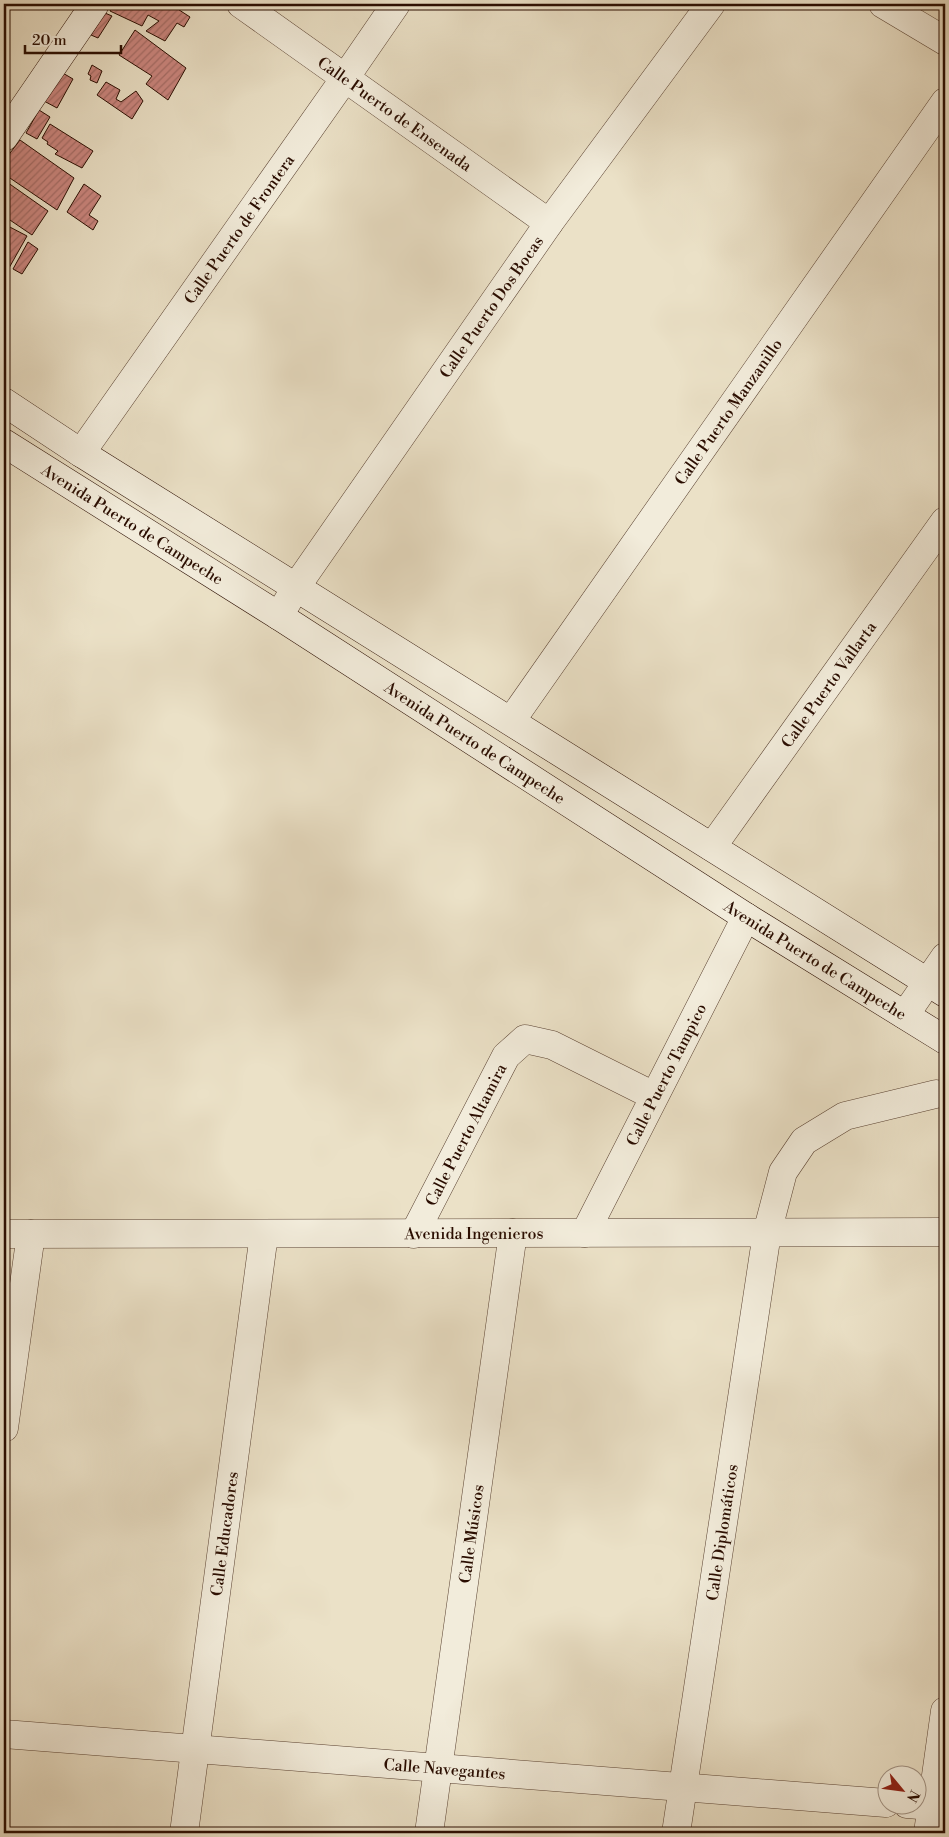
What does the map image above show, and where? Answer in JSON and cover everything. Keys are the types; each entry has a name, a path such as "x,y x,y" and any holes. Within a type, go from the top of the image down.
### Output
{"street":[{"path":"4,138 95,4"},
{"name":"Calle Puerto de Ensenada","path":"241,4 549,223"},
{"name":"Calle Puerto de Frontera","path":"81,453 396,4"},
{"name":"Calle Puerto Dos Bocas","path":"279,616 296,587 549,223 710,4"},
{"path":"883,4 945,41"},
{"name":"Calle Puerto Manzanillo","path":"511,721 945,102"},
{"name":"Avenida Puerto de Campeche","path":"4,402 81,453 937,987"},
{"name":"Avenida Puerto de Campeche","path":"4,443 279,616 746,917 945,1040"},
{"name":"Calle Puerto Vallarta","path":"712,847 945,521"},
{"name":"Calle Puerto Tampico","path":"585,1233 746,917"},
{"path":"905,1015 937,987 945,957"},
{"name":"Calle Puerto Altamira","path":"414,1234 506,1056 525,1040 552,1045 654,1096"},
{"name":"Calle Diplomáticos","path":"676,1833 767,1233 783,1172 804,1140 845,1116 936,1094"},
{"name":"Avenida Ingenieros","path":"4,1234 945,1232"},
{"name":"Calle Músicos","path":"428,1833 513,1233"},
{"path":"4,1428 31,1234"},
{"name":"Calle Educadores","path":"184,1833 264,1234"},
{"path":"928,1833 928,1806 945,1711"},
{"name":"Calle Navegantes","path":"4,1734 876,1802"}],"building":[{"path":"114,4 170,4 190,17 184,27 177,23 165,41 146,31 159,21 148,15 142,26 110,11"},
{"path":"105,13 112,16 98,38 91,35"},
{"path":"135,30 186,68 168,100 146,84 152,76 119,55"},
{"path":"92,65 102,71 97,83 90,80 91,76 88,74"},
{"path":"61,72 73,79 57,108 44,101"},
{"path":"106,82 120,90 116,99 121,102 136,91 143,101 132,119 97,95"},
{"path":"39,110 50,117 37,139 26,133"},
{"path":"50,124 93,151 82,168 55,154 58,151 47,144 48,142 42,138"},
{"path":"20,140 74,178 57,210 4,174 4,161"},
{"path":"4,180 48,211 32,235 4,216"},
{"path":"84,184 101,196 89,215 98,221 93,230 67,212"},
{"path":"6,225 27,236 9,268 4,265 4,229"},
{"path":"28,242 38,249 22,274 13,269"}]}
